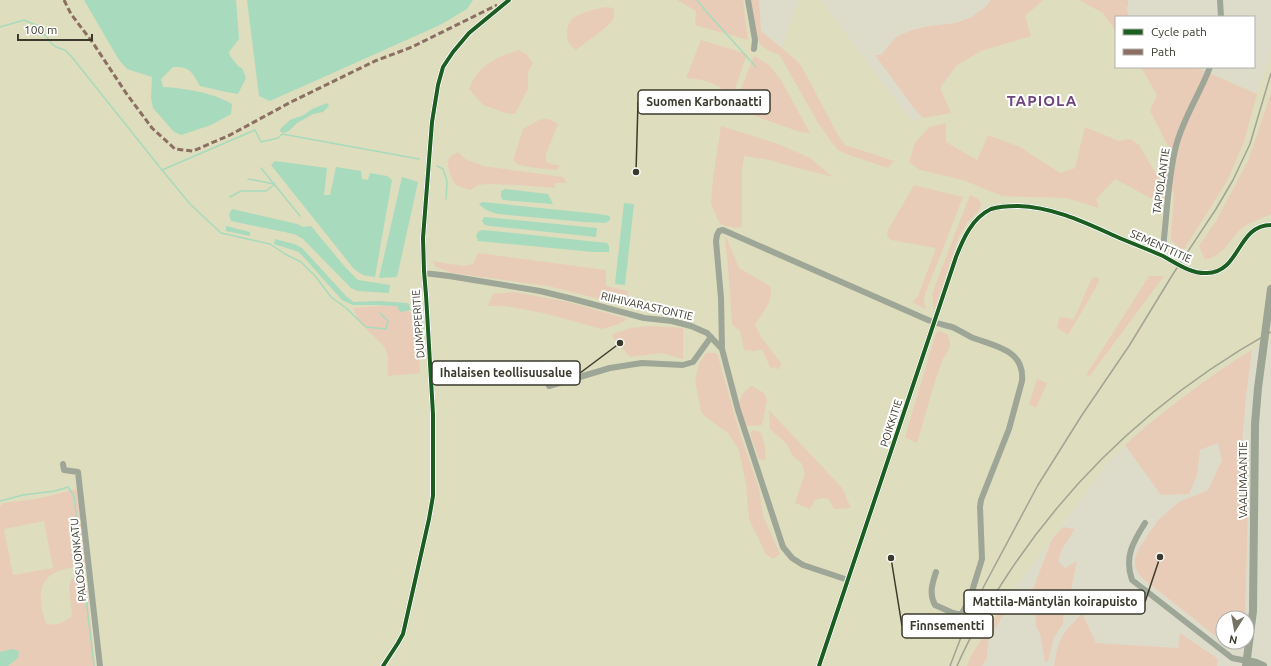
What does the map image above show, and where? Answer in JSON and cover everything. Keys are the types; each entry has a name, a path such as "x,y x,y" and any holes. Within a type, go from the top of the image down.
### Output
{"main road":[{"name":"VAALIMAANTIE","path":"1247,664 1253,612 1255,424 1258,388 1271,292"},
{"path":"1247,664 1256,663 1263,666"}],"street":[{"name":"DUMPPERITIE","path":"383,666 402,634 429,520 433,496 433,414 423,238 432,122 438,84 443,67 469,33 509,0"},
{"path":"748,0 754,49"},
{"path":"1220,0 1221,16"},
{"name":"TAPIOLANTIE","path":"1162,256 1171,168 1176,145 1187,115 1210,68"},
{"name":"SEMENTTITIE","path":"1005,206 1023,206 1058,212 1082,220 1187,268 1207,274 1223,268 1252,230 1258,227 1271,225"},
{"name":"POIKKITIE","path":"819,666 956,257 965,236 977,220 990,210 1005,206"},
{"path":"722,349 721,298 716,241 719,231 723,230 934,322 953,328 1007,350 1020,364 1023,373 1022,381 1008,429 981,500 982,560 969,601 961,615 935,605 931,598 932,584 936,572"},
{"name":"RIIHIVARASTONTIE","path":"424,273 449,276 560,296 644,318 672,321 691,326 707,334 722,349 738,410 784,547 792,558 803,565 848,580"},
{"path":"548,386 610,368 642,363 683,365 693,362 711,337"},
{"name":"PALOSUONKATU","path":"63,464 64,470 78,472 100,666"},
{"path":"1145,523 1133,544 1130,555 1129,569 1132,580 1232,658 1247,664"}],"shaded area":[{"path":"0,0 759,0 761,31 781,48 799,0 821,0 899,105 915,123 1008,0 1095,0 1115,25 1115,68 1198,68 1257,93 1271,49 1271,93 1248,161 1216,221 1199,246 1226,248 1239,230 1246,225 1271,214 1271,298 1267,330 1271,327 1271,340 1228,364 1188,393 1141,429 1108,462 1006,601 972,654 967,666 0,666"},
{"path":"84,0 236,0 239,39 229,52 230,56 239,67 242,68 246,78 238,94 200,86 190,71 179,67 173,67 161,79 163,87 199,92 225,100 232,104 231,114 211,125 181,135 174,132 153,108 151,98 152,77 127,69 119,60"},
{"path":"247,0 473,0 467,9 440,25 270,101 259,96"},
{"path":"677,0 743,0 748,40 695,25 696,11"},
{"path":"751,0 759,0 761,31 795,59 802,67 839,137 845,145 894,161 888,168 846,154 838,150 832,143 817,121 779,54 766,49 759,42 753,17"},
{"path":"991,0 1043,0 1025,16 1031,36 981,51 956,66 940,88 951,113 923,118 913,107 875,55 881,55 896,37 912,30 956,23 971,17 984,8"},
{"path":"1079,0 1128,0 1128,7 1126,7 1129,16 1115,16 1115,30 1103,13"},
{"path":"605,7 613,8 614,18 612,21 603,30 576,50 568,41 567,34 571,21 583,13"},
{"path":"701,40 747,54 732,97 716,85 700,80 686,78"},
{"path":"519,50 526,54 533,63 528,72 528,89 515,114 506,113 483,105 469,89 477,74 495,59"},
{"path":"754,56 769,65 781,80 810,133 800,132 733,108"},
{"path":"1142,68 1197,68 1257,94 1244,142 1227,181 1183,251 1171,240 1174,193 1158,165 1173,156 1150,111 1157,95"},
{"path":"1271,93 1271,214 1243,227 1217,255 1205,260 1199,246 1216,221 1248,161"},
{"path":"327,103 329,106 323,112 313,114 297,123 289,131 283,133 280,131 281,128 290,120 304,115 312,109"},
{"path":"549,119 558,124 546,154 546,162 560,166 556,170 523,166 516,163 514,160 523,129 539,120"},
{"path":"946,123 946,142 977,160 988,135 1020,147 1060,173 1075,168 1085,127 1119,141 1131,139 1139,145 1156,174 1165,184 1163,205 1115,179 1096,199 1099,208 1066,198 1002,196 963,180 920,170 909,162 915,143 929,127"},
{"path":"721,126 778,144 810,158 833,177 770,160 744,156 742,170 742,227 735,228 720,224 711,204 713,178"},
{"path":"458,152 465,159 483,166 563,177 567,183 555,183 555,188 487,184 478,185 470,190 455,184 450,172 448,165 449,159"},
{"path":"275,161 327,168 324,195 330,195 336,167 361,171 362,179 368,180 370,173 387,176 392,180 375,277 363,275 354,269 271,165"},
{"path":"402,177 418,182 397,277 379,278"},
{"path":"914,185 963,197 924,297 925,309 912,302 918,296 936,248 891,240 887,236 888,230"},
{"path":"505,189 548,194 553,204 503,200 501,197 501,191"},
{"path":"970,195 977,198 981,203 980,209 967,222 958,238 934,311 932,294"},
{"path":"482,202 599,214 610,216 610,220 605,223 584,222 498,214 483,208 479,204"},
{"path":"624,203 634,204 625,285 615,284"},
{"path":"232,209 297,224 303,227 311,226 345,267 358,280 390,285 389,293 358,291 351,288 303,239 294,234 231,221 229,214"},
{"path":"484,217 597,228 596,237 490,226 485,225 482,221"},
{"path":"226,226 250,232 250,236 226,231"},
{"path":"483,230 607,243 609,246 609,252 593,252 478,241 476,235 479,231"},
{"path":"725,238 727,239 739,268 770,286 771,296 755,325 761,337 781,363 779,370 776,367 771,369 762,349 755,351 744,350 740,331 732,324"},
{"path":"275,239 294,244 302,248 347,297 354,302 378,301 408,303 411,310 400,312 397,306 353,305 342,300 299,252 274,244"},
{"path":"478,253 606,270 606,286 628,291 627,306 548,286 452,273 436,267 432,261 463,266 473,264"},
{"path":"1149,276 1164,276 1089,377 1086,375"},
{"path":"1098,277 1099,282 1068,335 1057,328 1059,317 1074,319 1092,278"},
{"path":"515,292 568,302 628,319 619,324 602,329 543,313 505,306 488,306 493,294"},
{"path":"410,304 407,311 418,315 420,373 388,376 388,355 383,345 360,323 353,308"},
{"path":"649,326 683,328 683,359 661,353 630,357 612,336 613,334 631,328"},
{"path":"940,331 948,335 950,344 935,381 917,443 905,437 936,333"},
{"path":"1252,350 1242,444 1248,510 1245,610 1215,610 1215,636 1141,577 1136,570 1135,560 1138,551 1150,530 1151,531 1158,520 1179,502 1208,490 1222,460 1218,443 1200,450 1197,475 1189,494 1161,495 1125,445 1151,422 1223,368"},
{"path":"706,353 717,353 739,431 759,489 763,516 780,554 773,559 766,554 749,519 746,485 739,450 728,433 701,412 695,381 699,363"},
{"path":"1037,379 1047,383 1036,408 1029,404"},
{"path":"752,386 764,393 767,400 762,425 746,426 740,409 740,399 742,394"},
{"path":"769,410 842,488 851,508 834,509 829,499 824,498 815,500 810,509 795,503 805,473 802,464 792,455 787,444 770,429"},
{"path":"753,430 760,432 762,435 766,459 759,459 750,434"},
{"path":"77,489 85,562 82,566 63,569 52,574 46,579 41,593 41,600 46,624 57,624 63,622 72,616 69,589 71,579 80,578 82,580 87,591 95,666 9,666 18,658 4,651 0,652 0,506 3,503 36,499","holes":["44,521 53,568 13,575 4,529"]},
{"path":"1063,527 1075,529 1062,549 1058,561 1065,568 1077,561 1069,600 1064,611 1063,624 1054,637 1048,661 1045,662 1040,633 1036,627 1033,589 1052,539"},
{"path":"1006,601 1009,605 988,641 987,658 982,666 967,666 972,654"},
{"path":"1082,613 1096,643 1178,648 1180,633 1218,659 1217,666 1054,666 1058,648 1063,636 1067,629"},
{"path":"12,649 19,651 18,658 8,666 0,666 0,652"}],"waterway":[{"path":"697,0 756,67"},
{"path":"0,27 24,20 38,26 52,44 65,50 190,204 221,233 270,244 301,262 316,277 331,297 346,308 366,327 386,329 388,321 380,313"},
{"path":"162,170 255,130 261,142 278,138 282,134 419,159"},
{"path":"437,166 443,169 447,181 446,199"},
{"path":"261,168 300,216"},
{"path":"248,179 275,184"},
{"path":"230,197 241,191 266,191 275,184"},
{"path":"0,501 23,495 55,491 68,487 74,496 82,566"},
{"path":"83,574 94,666"}],"railway":[{"path":"950,666 968,619 984,586 1038,485 1082,415 1129,346 1233,180 1250,144 1271,73"},
{"path":"957,666 968,642 994,596 1034,536 1093,468 1125,437 1194,381 1232,355 1271,332"}],"marked path":[{"path":"64,0 71,14 152,128 175,149 193,151 230,135 291,102 375,61 412,47 497,5"}],"cycle path":[{"path":"383,666 403,634 433,496 433,414 423,238 432,122 438,85 443,67 453,52 469,33 509,0"},
{"path":"819,666 956,257 965,236 978,218 991,209 1001,207 1018,206 1044,209 1068,216 1163,256 1189,270 1201,273 1218,271 1226,266 1251,232 1260,227 1271,225"}],"place":[{"name":"Suomen Karbonaatti","path":"636,172"},
{"name":"Ihalaisen teollisuusalue","path":"620,343"},
{"name":"Mattila-Mäntylän koirapuisto","path":"1160,557"},
{"name":"Finnsementti","path":"891,558"}],"district":[{"name":"TAPIOLA","path":"1042,100"}]}
